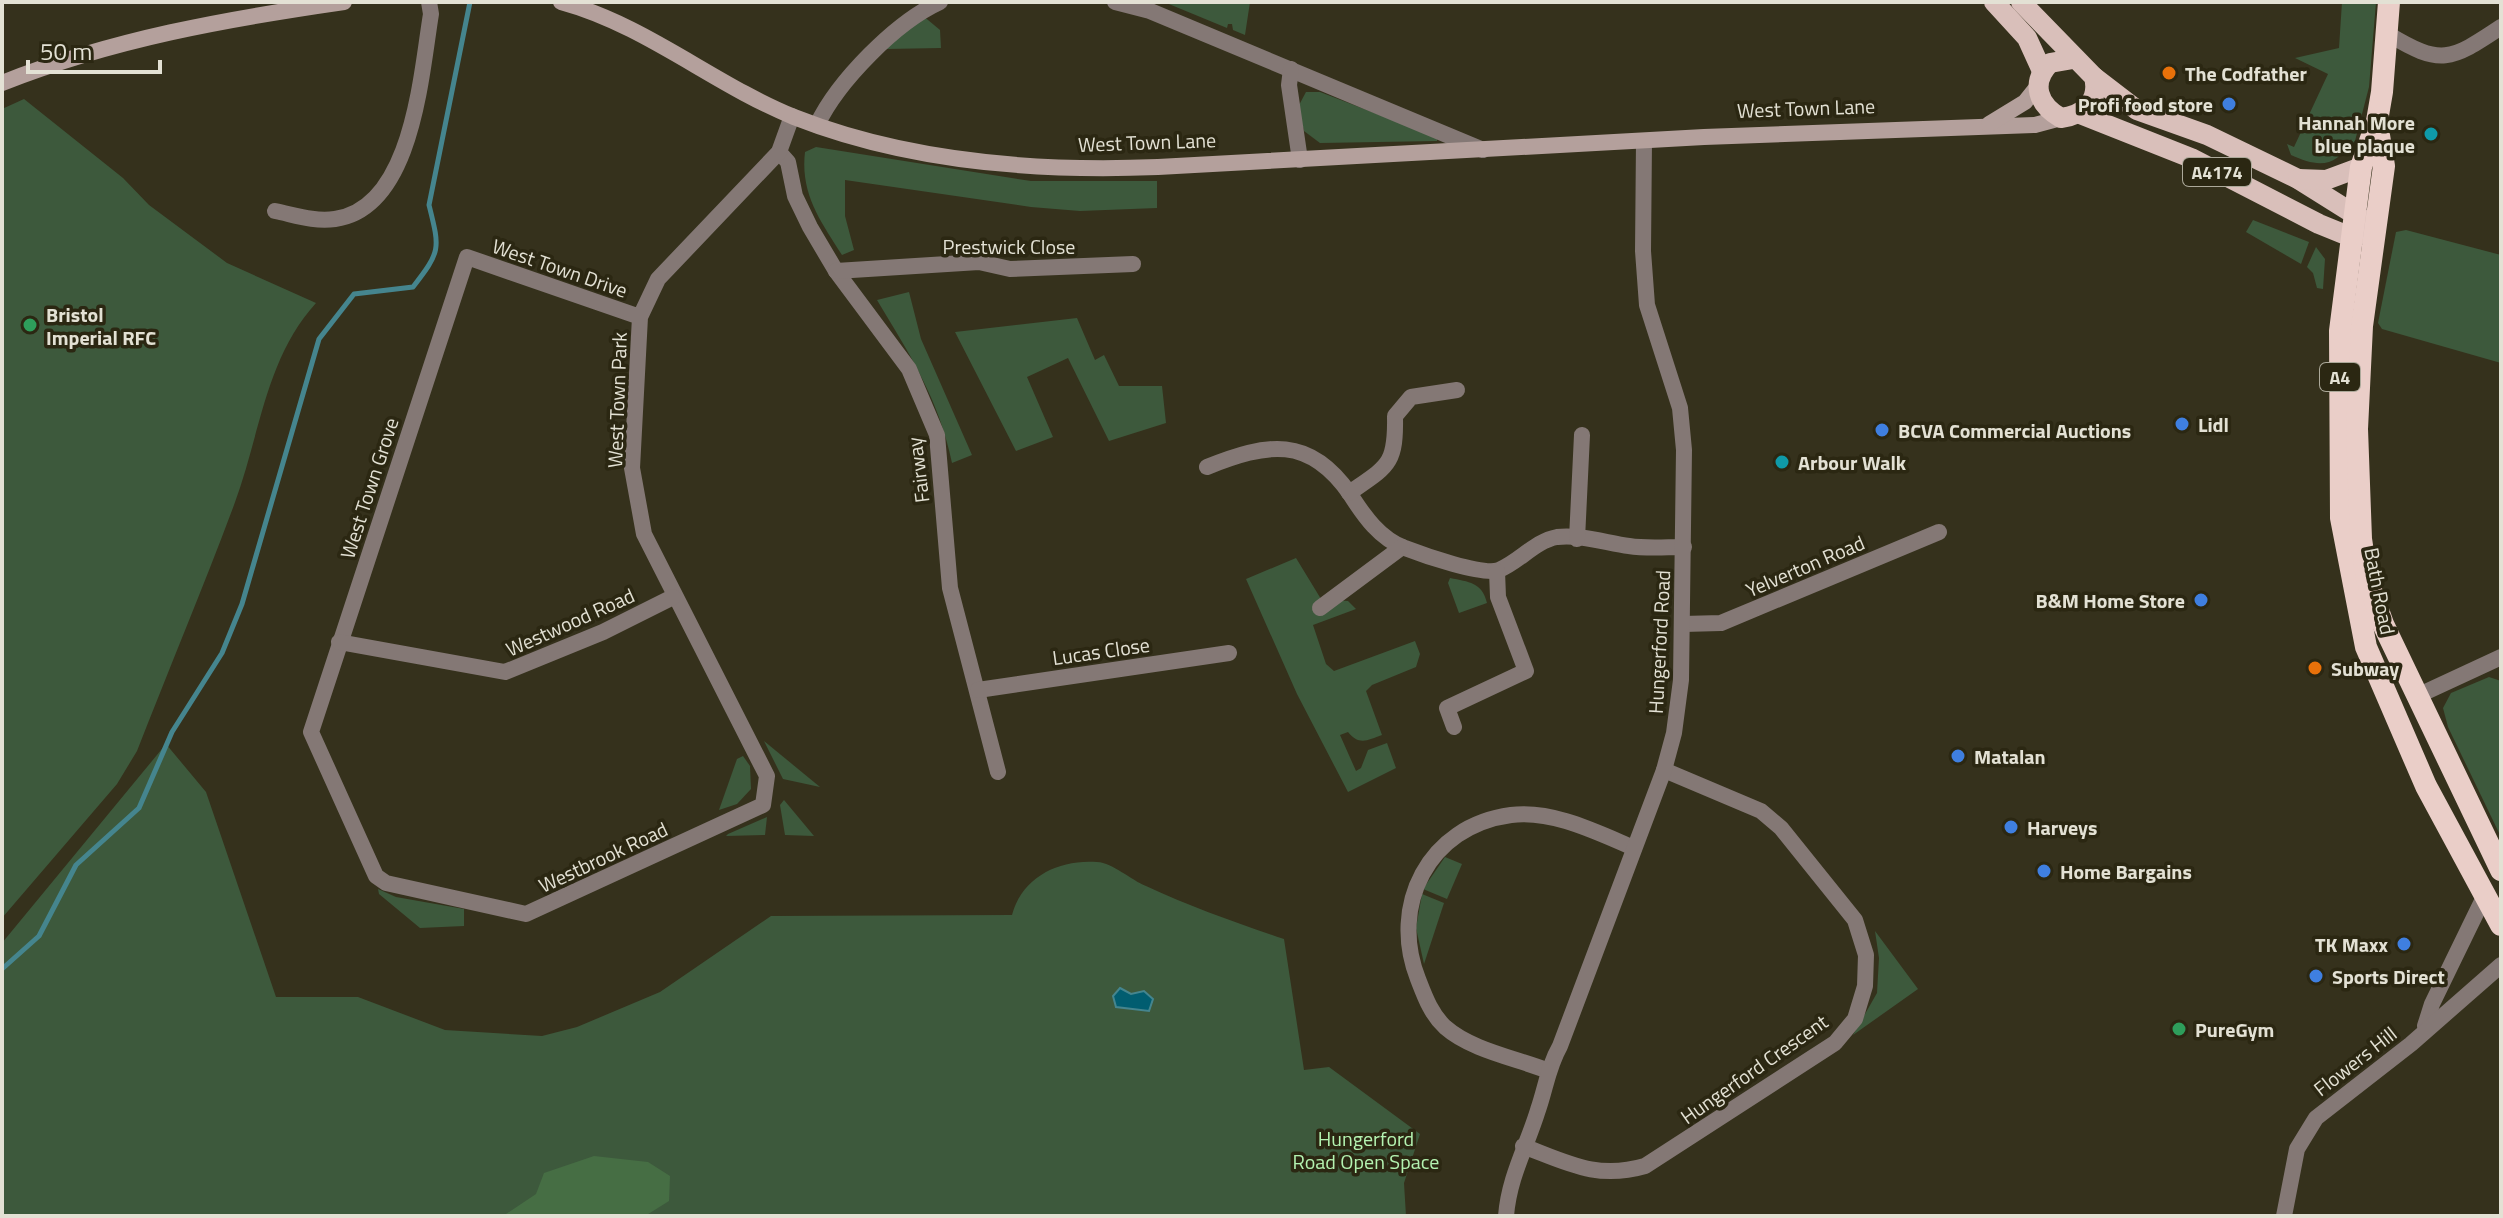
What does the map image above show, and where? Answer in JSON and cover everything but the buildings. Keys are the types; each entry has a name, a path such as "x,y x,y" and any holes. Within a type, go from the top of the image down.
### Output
{"highway":[{"name":"A4","path":"2351,237 2361,167 2377,121 2389,2"},
{"name":"A4","path":"2374,229 2384,166 2377,121"},
{"name":"Bath Road","path":"2374,229 2362,326 2358,414 2361,539 2372,594 2417,696 2501,870"},
{"name":"Bath Road","path":"2351,237 2340,331 2339,430 2341,518 2354,595 2366,647 2426,786 2501,925"}],"main road":[{"path":"2,83 61,60 168,30 344,2"},
{"name":"West Town Lane","path":"561,2 598,12 792,116 817,125 922,152 1083,170 1644,141 2035,125 2070,116"},
{"path":"1994,2 2027,38 2044,106 2070,116 2091,103 2096,91 2094,77"},
{"name":"A4174","path":"2021,2 2073,59 2083,63 2094,77 2137,110 2207,135 2298,179 2307,188 2354,211 2374,229"},
{"path":"2039,79 2058,59 2073,59"},
{"name":"West Town Lane","path":"1988,125 2025,102 2039,79"},
{"name":"A4174","path":"2070,116 2191,158 2351,237"},
{"path":"2298,179 2326,180 2361,167"},
{"path":"2351,237 2374,229"}],"street":[{"path":"275,211 318,221 340,219 359,208 382,187 404,151 412,127 431,14 429,2"},
{"path":"817,125 828,102 909,18 940,2"},
{"name":"West Town Lane","path":"1115,2 1150,11 1483,150"},
{"path":"2388,34 2422,54 2442,58 2474,46 2501,27"},
{"path":"1291,69 1289,85 1300,160"},
{"name":"West Town Park","path":"763,805 767,776 673,597 644,534 632,468 640,317 658,279 674,260 779,152 792,116"},
{"name":"Hungerford Road","path":"1506,1216 1523,1146 1539,1109 1546,1070 1560,1046 1664,770 1674,733 1681,680 1684,547 1680,408 1647,305 1643,251 1644,141"},
{"name":"Fairway","path":"779,152 788,162 795,196 810,227 836,271 909,369 937,435 950,588 998,772"},
{"name":"West Town Drive","path":"467,257 640,317"},
{"name":"West Town Grove","path":"311,732 467,257"},
{"name":"Prestwick Close","path":"836,271 979,262 1010,269 1133,264"},
{"path":"1349,493 1385,468 1395,448 1395,416 1411,397 1457,390"},
{"path":"1577,539 1582,435"},
{"path":"1207,467 1249,450 1274,447 1307,454 1330,468 1367,521 1402,547 1480,570 1497,571 1540,544 1558,537 1634,547 1684,547"},
{"name":"Yelverton Road","path":"1683,624 1721,623 1939,532"},
{"path":"1320,608 1402,547"},
{"path":"1454,727 1447,708 1526,671 1498,597 1497,571"},
{"name":"Westwood Road","path":"339,642 505,672 603,632 673,597"},
{"name":"Lucas Close","path":"978,690 1229,653"},
{"path":"2417,696 2501,657"},
{"name":"Westbrook Road","path":"311,732 376,876 386,883 526,914 763,805"},
{"name":"Hungerford Crescent","path":"1523,1146 1596,1173 1618,1174 1645,1166 1835,1043 1855,1019 1865,986 1866,955 1855,920 1781,828 1761,811 1664,770"},
{"path":"1546,1070 1462,1038 1434,1014 1409,955 1407,917 1413,886 1435,854 1466,830 1509,815 1542,814 1634,848"},
{"name":"Flowers Hill","path":"2425,1028 2432,1004 2484,897"},
{"name":"Flowers Hill","path":"2284,1216 2297,1149 2305,1132 2340,1096 2400,1052 2501,965"}],"green space":[{"path":"1164,2 1250,2 1245,35 1233,30 1232,24 1228,24 1227,28"},
{"path":"2342,2 2376,2 2369,87 2355,141 2353,143 2351,139 2333,160 2326,163 2309,162 2291,155 2287,144 2294,147 2328,74 2295,58 2339,48"},
{"path":"922,15 940,30 941,48 886,49"},
{"path":"1306,92 1320,92 1437,137 1437,141 1320,143 1304,131 1298,107"},
{"path":"24,99 123,178 149,205 227,263 316,303 285,348 274,373 234,505 137,751 117,784 2,918 2,109"},
{"path":"816,147 1031,181 1157,181 1157,208 1080,211 1031,207 845,180 845,216 854,250 842,255 809,194 804,167 805,152"},
{"path":"2253,220 2309,242 2301,264 2246,232"},
{"path":"2406,230 2501,255 2501,363 2382,329 2378,323 2396,232"},
{"path":"2316,247 2325,259 2323,289 2317,288 2313,273 2307,267"},
{"path":"909,292 921,339 972,455 952,463 931,398 877,300"},
{"path":"1077,318 1095,360 1104,355 1119,386 1162,386 1166,423 1109,441 1068,358 1027,377 1053,437 1016,451 955,332"},
{"path":"1296,558 1321,599 1348,601 1356,609 1313,625 1326,664 1334,671 1415,641 1420,654 1416,667 1372,685 1366,691 1382,735 1364,741 1348,732 1340,735 1356,771 1361,768 1368,750 1387,743 1396,768 1348,792 1297,694 1246,579"},
{"path":"1450,578 1478,587 1487,603 1459,613 1448,583"},
{"path":"2489,677 2501,681 2501,837 2448,727 2443,708 2451,693"},
{"path":"764,741 820,787 783,779"},
{"name":"Hungerford Road Open Space","path":"166,744 206,792 276,997 358,997 445,1030 542,1036 577,1027 660,992 771,916 1012,915 1024,890 1044,873 1056,867 1083,862 1109,865 1180,901 1284,939 1304,1070 1329,1067 1420,1134 1404,1183 1406,1216 2,1216 2,943"},
{"path":"743,756 750,766 751,789 737,804 719,810 737,759"},
{"path":"784,800 814,836 785,835 780,805"},
{"path":"767,817 765,835 726,836 728,834"},
{"path":"1445,857 1462,864 1447,899 1423,889"},
{"path":"378,889 396,897 464,909 464,926 420,928 379,894"},
{"path":"1422,894 1444,903 1424,964 1416,928"},
{"path":"1875,931 1918,989 1853,1035 1877,993 1879,958"},
{"path":"594,1156 648,1162 670,1176 669,1201 645,1216 503,1216 536,1194 544,1173"}],"water":[{"path":"1120,988 1131,994 1144,991 1153,999 1149,1011 1116,1007 1113,996"}],"waterway":[{"path":"2,969 39,936 76,865 139,808 172,732 222,653 242,604 319,339 354,294 413,287 433,257 436,241 429,205 470,2"}],"place":[{"name":"The Codfather","path":"2169,73"},
{"name":"Profi food store","path":"2229,104"},
{"name":"Hannah More blue plaque","path":"2431,134"},
{"name":"Bristol Imperial RFC","path":"30,325"},
{"name":"Lidl","path":"2182,424"},
{"name":"BCVA Commercial Auctions","path":"1882,430"},
{"name":"Arbour Walk","path":"1782,462"},
{"name":"B&M Home Store","path":"2201,600"},
{"name":"Subway","path":"2315,668"},
{"name":"Matalan","path":"1958,756"},
{"name":"Harveys","path":"2011,827"},
{"name":"Home Bargains","path":"2044,871"},
{"name":"TK Maxx","path":"2404,944"},
{"name":"Sports Direct","path":"2316,976"},
{"name":"PureGym","path":"2179,1029"}]}
